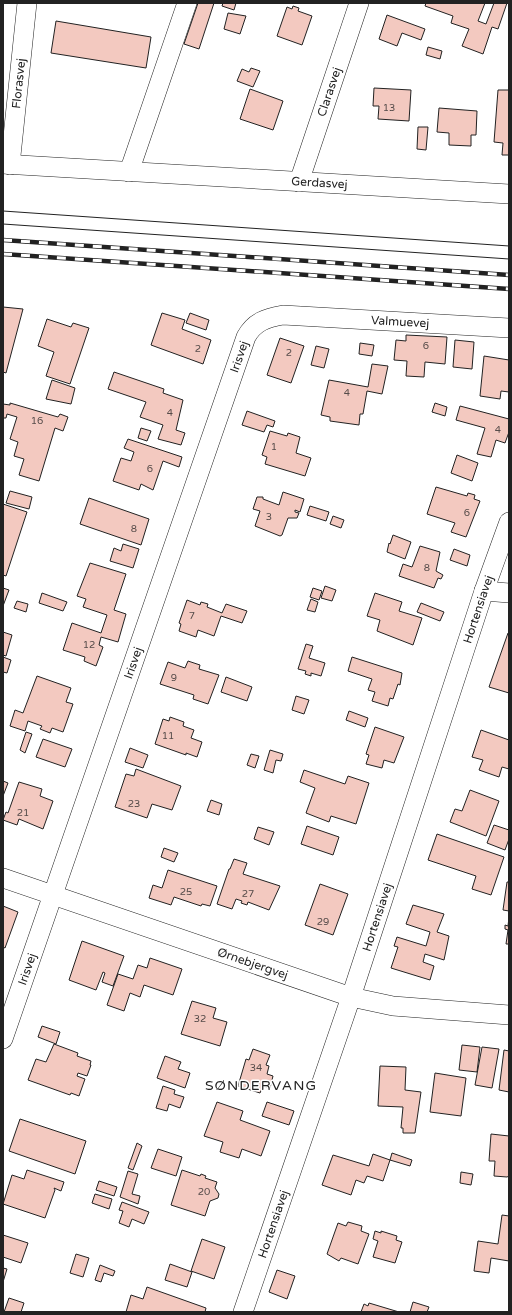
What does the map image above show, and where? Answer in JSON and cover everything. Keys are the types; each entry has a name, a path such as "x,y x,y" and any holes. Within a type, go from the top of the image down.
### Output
{"street":[{"name":"Florasvej","path":"6,164 28,3"},
{"path":"130,172 186,3"},
{"name":"Clarasvej","path":"299,182 359,3"},
{"name":"Gerdasvej","path":"6,164 509,194"},
{"name":"Irisvej","path":"3,1039 246,337 256,323 282,315 292,315"},
{"name":"Valmuevej","path":"292,315 509,328"},
{"name":"Hortensiavej","path":"243,1312 351,997 484,591 509,522"},
{"path":"484,591 509,592"},
{"name":"Ørnebjergvej","path":"3,878 351,997 393,1006 509,1015"}],"building":[{"path":"198,3 214,3 199,49 184,44"},
{"path":"223,3 236,3 234,10 222,6"},
{"path":"426,3 485,3 478,21 486,24 494,3 507,3 498,29 492,27 483,54 462,46 469,29 451,23 453,16 425,6"},
{"path":"293,6 299,8 298,11 312,16 302,45 277,36 287,7 292,9"},
{"path":"228,13 246,16 240,34 224,29"},
{"path":"387,15 425,29 421,40 402,33 397,46 379,39"},
{"path":"56,21 151,37 146,68 51,53"},
{"path":"428,47 442,51 440,59 426,55"},
{"path":"251,68 260,71 253,87 237,81 242,69 249,72"},
{"path":"374,88 411,90 409,121 378,119 379,106 373,106"},
{"path":"250,89 283,101 273,130 240,119"},
{"path":"498,90 509,90 509,155 502,155 503,143 494,142"},
{"path":"439,108 477,111 476,135 471,135 471,146 449,145 449,133 437,132"},
{"path":"418,127 428,127 426,150 417,149"},
{"path":"3,307 23,309 6,373 3,372"},
{"path":"162,313 185,320 182,329 211,340 203,364 151,345"},
{"path":"190,313 209,320 206,330 186,323"},
{"path":"47,319 71,327 73,323 89,328 70,384 46,376 54,352 38,346"},
{"path":"406,335 447,337 445,364 425,362 424,377 406,376 407,361 394,360 396,340 406,341"},
{"path":"280,338 304,346 291,383 267,375"},
{"path":"455,340 474,342 472,369 453,367"},
{"path":"360,343 374,345 372,356 359,354"},
{"path":"316,346 329,349 324,368 311,365"},
{"path":"484,356 509,360 509,392 501,391 500,399 480,396"},
{"path":"372,364 388,366 382,394 367,391 363,414 360,414 359,425 330,421 330,417 321,415 329,380 368,387"},
{"path":"114,372 164,389 163,393 183,400 176,430 185,433 181,445 158,439 163,425 140,417 146,402 108,389"},
{"path":"52,380 75,388 71,404 46,399"},
{"path":"10,403 58,417 60,414 68,417 63,431 55,428 39,481 19,475 24,459 14,456 18,442 10,439 17,417 7,414 6,418 3,418 3,404 10,405"},
{"path":"435,403 447,407 445,416 432,412"},
{"path":"460,406 509,419 509,432 505,443 496,440 491,457 477,454 485,428 456,420"},
{"path":"247,411 275,421 273,427 267,425 264,432 242,425"},
{"path":"141,428 151,431 147,441 138,438"},
{"path":"270,431 287,436 288,433 300,437 296,453 311,458 305,476 265,464 267,457 262,455"},
{"path":"128,439 182,457 179,467 163,461 153,490 141,484 139,490 113,481 121,458 131,461 134,452 124,448"},
{"path":"457,455 478,463 472,481 451,473"},
{"path":"436,487 467,496 468,493 475,495 474,499 480,501 466,537 451,532 455,523 427,514"},
{"path":"10,491 32,497 29,509 6,503"},
{"path":"283,492 304,499 300,512 295,510 295,512 299,513 297,518 288,518 282,535 280,536 255,526 260,511 253,509 257,497 263,497 263,499 279,505"},
{"path":"89,498 149,519 141,545 80,524"},
{"path":"3,504 27,512 6,576 3,575"},
{"path":"310,506 329,512 326,521 307,515"},
{"path":"333,516 344,520 341,528 330,524"},
{"path":"393,535 411,542 405,559 387,552"},
{"path":"123,544 139,549 133,568 110,561 114,548 121,551"},
{"path":"420,546 440,552 436,571 443,575 441,579 438,578 434,588 399,576 403,564 412,567"},
{"path":"454,549 470,555 467,566 450,560"},
{"path":"90,563 126,574 114,610 126,614 118,642 101,637 99,645 103,647 96,666 84,661 85,657 63,650 72,623 101,633 107,615 83,607 86,599 77,596"},
{"path":"325,586 336,590 332,601 321,598"},
{"path":"3,588 9,590 3,606"},
{"path":"313,588 322,591 319,600 310,597"},
{"path":"42,593 67,602 63,611 39,603"},
{"path":"375,593 402,602 399,611 422,618 413,645 377,631 380,620 367,616"},
{"path":"311,599 318,602 315,612 307,610"},
{"path":"187,600 200,605 201,602 208,604 207,607 222,613 226,604 247,611 242,623 221,616 214,636 198,630 196,637 179,631 181,624 179,623"},
{"path":"17,601 28,604 26,612 14,608"},
{"path":"421,603 444,612 440,621 417,612"},
{"path":"3,632 12,635 6,656 3,655"},
{"path":"509,633 509,693 489,687"},
{"path":"306,644 313,646 309,658 325,663 321,676 311,673 311,676 305,674 306,671 298,669"},
{"path":"3,657 11,660 7,673 3,672"},
{"path":"352,657 402,673 400,685 398,684 393,699 390,698 388,706 372,701 375,692 368,690 372,679 348,671"},
{"path":"188,661 200,665 199,669 219,675 208,704 193,699 194,695 160,684 168,662 185,668"},
{"path":"37,676 71,688 66,702 73,704 63,732 52,728 50,733 40,729 42,726 28,721 25,731 10,726 15,710 23,713"},
{"path":"226,677 252,687 247,701 221,692"},
{"path":"296,696 309,700 304,714 292,710"},
{"path":"349,711 368,718 365,727 346,720"},
{"path":"170,717 184,722 183,726 194,730 191,738 202,742 197,757 186,753 186,755 155,744 163,719 169,721"},
{"path":"375,727 404,737 394,763 384,760 382,768 366,764 369,755 366,754"},
{"path":"481,730 509,740 509,769 502,767 499,777 479,770 483,760 472,757"},
{"path":"26,732 32,734 25,753 20,750"},
{"path":"43,739 72,749 65,767 36,757"},
{"path":"130,748 148,755 143,768 125,762"},
{"path":"270,750 283,754 281,761 276,760 273,773 264,770"},
{"path":"251,754 259,756 255,768 247,765"},
{"path":"136,769 181,786 172,810 152,804 147,818 115,807 126,774 134,776"},
{"path":"304,770 345,784 348,776 369,783 356,824 331,816 329,822 306,813 315,788 300,782"},
{"path":"3,781 8,783 3,796"},
{"path":"19,782 42,789 40,796 53,801 43,829 19,819 17,825 3,820 6,812 8,813"},
{"path":"470,790 499,801 486,836 450,822 455,809 462,811"},
{"path":"211,800 222,804 219,815 207,811"},
{"path":"494,825 509,830 509,839 505,850 487,843"},
{"path":"307,826 339,837 333,855 301,844"},
{"path":"258,827 274,832 269,845 254,839"},
{"path":"437,834 504,857 491,895 472,889 476,876 428,860"},
{"path":"164,848 178,853 174,862 161,857"},
{"path":"234,859 247,863 243,874 280,886 269,910 248,902 247,905 241,903 242,901 236,899 232,909 217,904"},
{"path":"168,870 217,886 210,906 202,904 201,906 174,897 171,905 149,898 153,885 162,888"},
{"path":"507,882 509,882 509,911 503,910"},
{"path":"320,884 348,894 333,935 305,925"},
{"path":"413,905 444,914 437,932 449,936 444,960 425,954 423,962 434,966 430,980 391,968 398,947 394,946 397,937 426,946 430,932 406,924"},
{"path":"3,906 18,912 5,948 3,947"},
{"path":"509,917 509,944 506,944 508,930 505,929 505,925 508,926"},
{"path":"82,941 124,956 113,986 102,982 105,973 103,972 96,990 69,980"},
{"path":"150,958 182,969 173,995 144,985 140,997 130,993 124,1011 107,1005 118,974 133,979 138,965 147,968"},
{"path":"192,1001 216,1008 213,1018 227,1022 220,1046 181,1034"},
{"path":"42,1026 60,1032 56,1044 38,1037"},
{"path":"54,1044 78,1053 77,1056 91,1061 87,1076 78,1073 77,1076 85,1079 79,1096 71,1093 70,1095 28,1080 36,1059 46,1062"},
{"path":"462,1045 480,1047 477,1072 459,1070"},
{"path":"482,1047 499,1049 492,1088 475,1085"},
{"path":"253,1049 270,1055 266,1065 269,1066 267,1074 273,1076 270,1088 263,1086 260,1093 238,1086 246,1059 249,1060"},
{"path":"504,1050 509,1051 509,1092 499,1090"},
{"path":"165,1056 181,1062 178,1069 190,1073 185,1088 157,1078"},
{"path":"380,1066 406,1067 405,1090 421,1092 415,1133 403,1133 403,1128 401,1128 403,1107 378,1106"},
{"path":"435,1073 466,1078 461,1116 430,1112"},
{"path":"163,1086 175,1090 174,1094 184,1097 180,1108 169,1104 167,1111 156,1108"},
{"path":"217,1102 243,1111 240,1120 270,1131 261,1156 242,1149 239,1158 220,1152 223,1142 204,1136"},
{"path":"267,1102 294,1111 289,1125 262,1116"},
{"path":"20,1119 86,1141 75,1174 9,1151"},
{"path":"491,1134 509,1136 509,1176 507,1177 494,1176 495,1161 489,1161"},
{"path":"137,1143 142,1146 133,1170 128,1168"},
{"path":"158,1149 182,1157 176,1176 151,1168"},
{"path":"392,1153 412,1160 410,1166 390,1160"},
{"path":"373,1154 390,1160 383,1181 367,1176 364,1183 356,1180 351,1195 322,1185 333,1155 369,1166"},
{"path":"27,1170 64,1182 61,1191 54,1188 55,1190 45,1218 3,1204 12,1175 24,1179"},
{"path":"182,1170 200,1176 201,1174 206,1176 205,1178 217,1182 215,1188 219,1194 218,1198 210,1201 205,1216 171,1205"},
{"path":"128,1171 138,1174 132,1194 140,1196 138,1204 120,1197"},
{"path":"461,1172 473,1174 471,1185 460,1183"},
{"path":"99,1181 117,1187 114,1196 96,1190"},
{"path":"95,1194 112,1199 109,1209 92,1203"},
{"path":"122,1202 149,1212 144,1224 132,1219 129,1227 119,1223 123,1211 119,1210"},
{"path":"502,1215 509,1216 509,1261 491,1258 489,1273 474,1271 478,1241 498,1244"},
{"path":"348,1222 362,1226 361,1231 369,1234 358,1264 341,1258 339,1261 327,1254 338,1223 346,1226"},
{"path":"375,1231 381,1233 381,1231 397,1236 396,1240 402,1242 395,1263 373,1257 378,1241 373,1239"},
{"path":"3,1235 28,1243 21,1263 3,1257"},
{"path":"202,1239 225,1247 214,1279 191,1271"},
{"path":"76,1254 89,1258 83,1277 70,1273"},
{"path":"170,1264 192,1272 187,1287 165,1280"},
{"path":"100,1265 115,1271 113,1276 104,1273 101,1282 95,1280"},
{"path":"3,1268 7,1269 3,1282"},
{"path":"277,1270 295,1276 287,1299 269,1292"},
{"path":"147,1287 206,1308 205,1312 126,1312 131,1295 143,1299"},
{"path":"9,1298 24,1303 21,1312 4,1312"},
{"path":"413,1302 429,1307 427,1312 410,1312"},
{"path":"369,1303 399,1312 361,1312 364,1304 368,1306"}],"tram line":[{"path":"3,211 509,246"},
{"path":"3,224 509,259"}],"railway":[{"path":"3,240 509,275"},
{"path":"3,254 509,289"}],"district":[{"name":"SØNDERVANG","path":"261,1085"}]}
